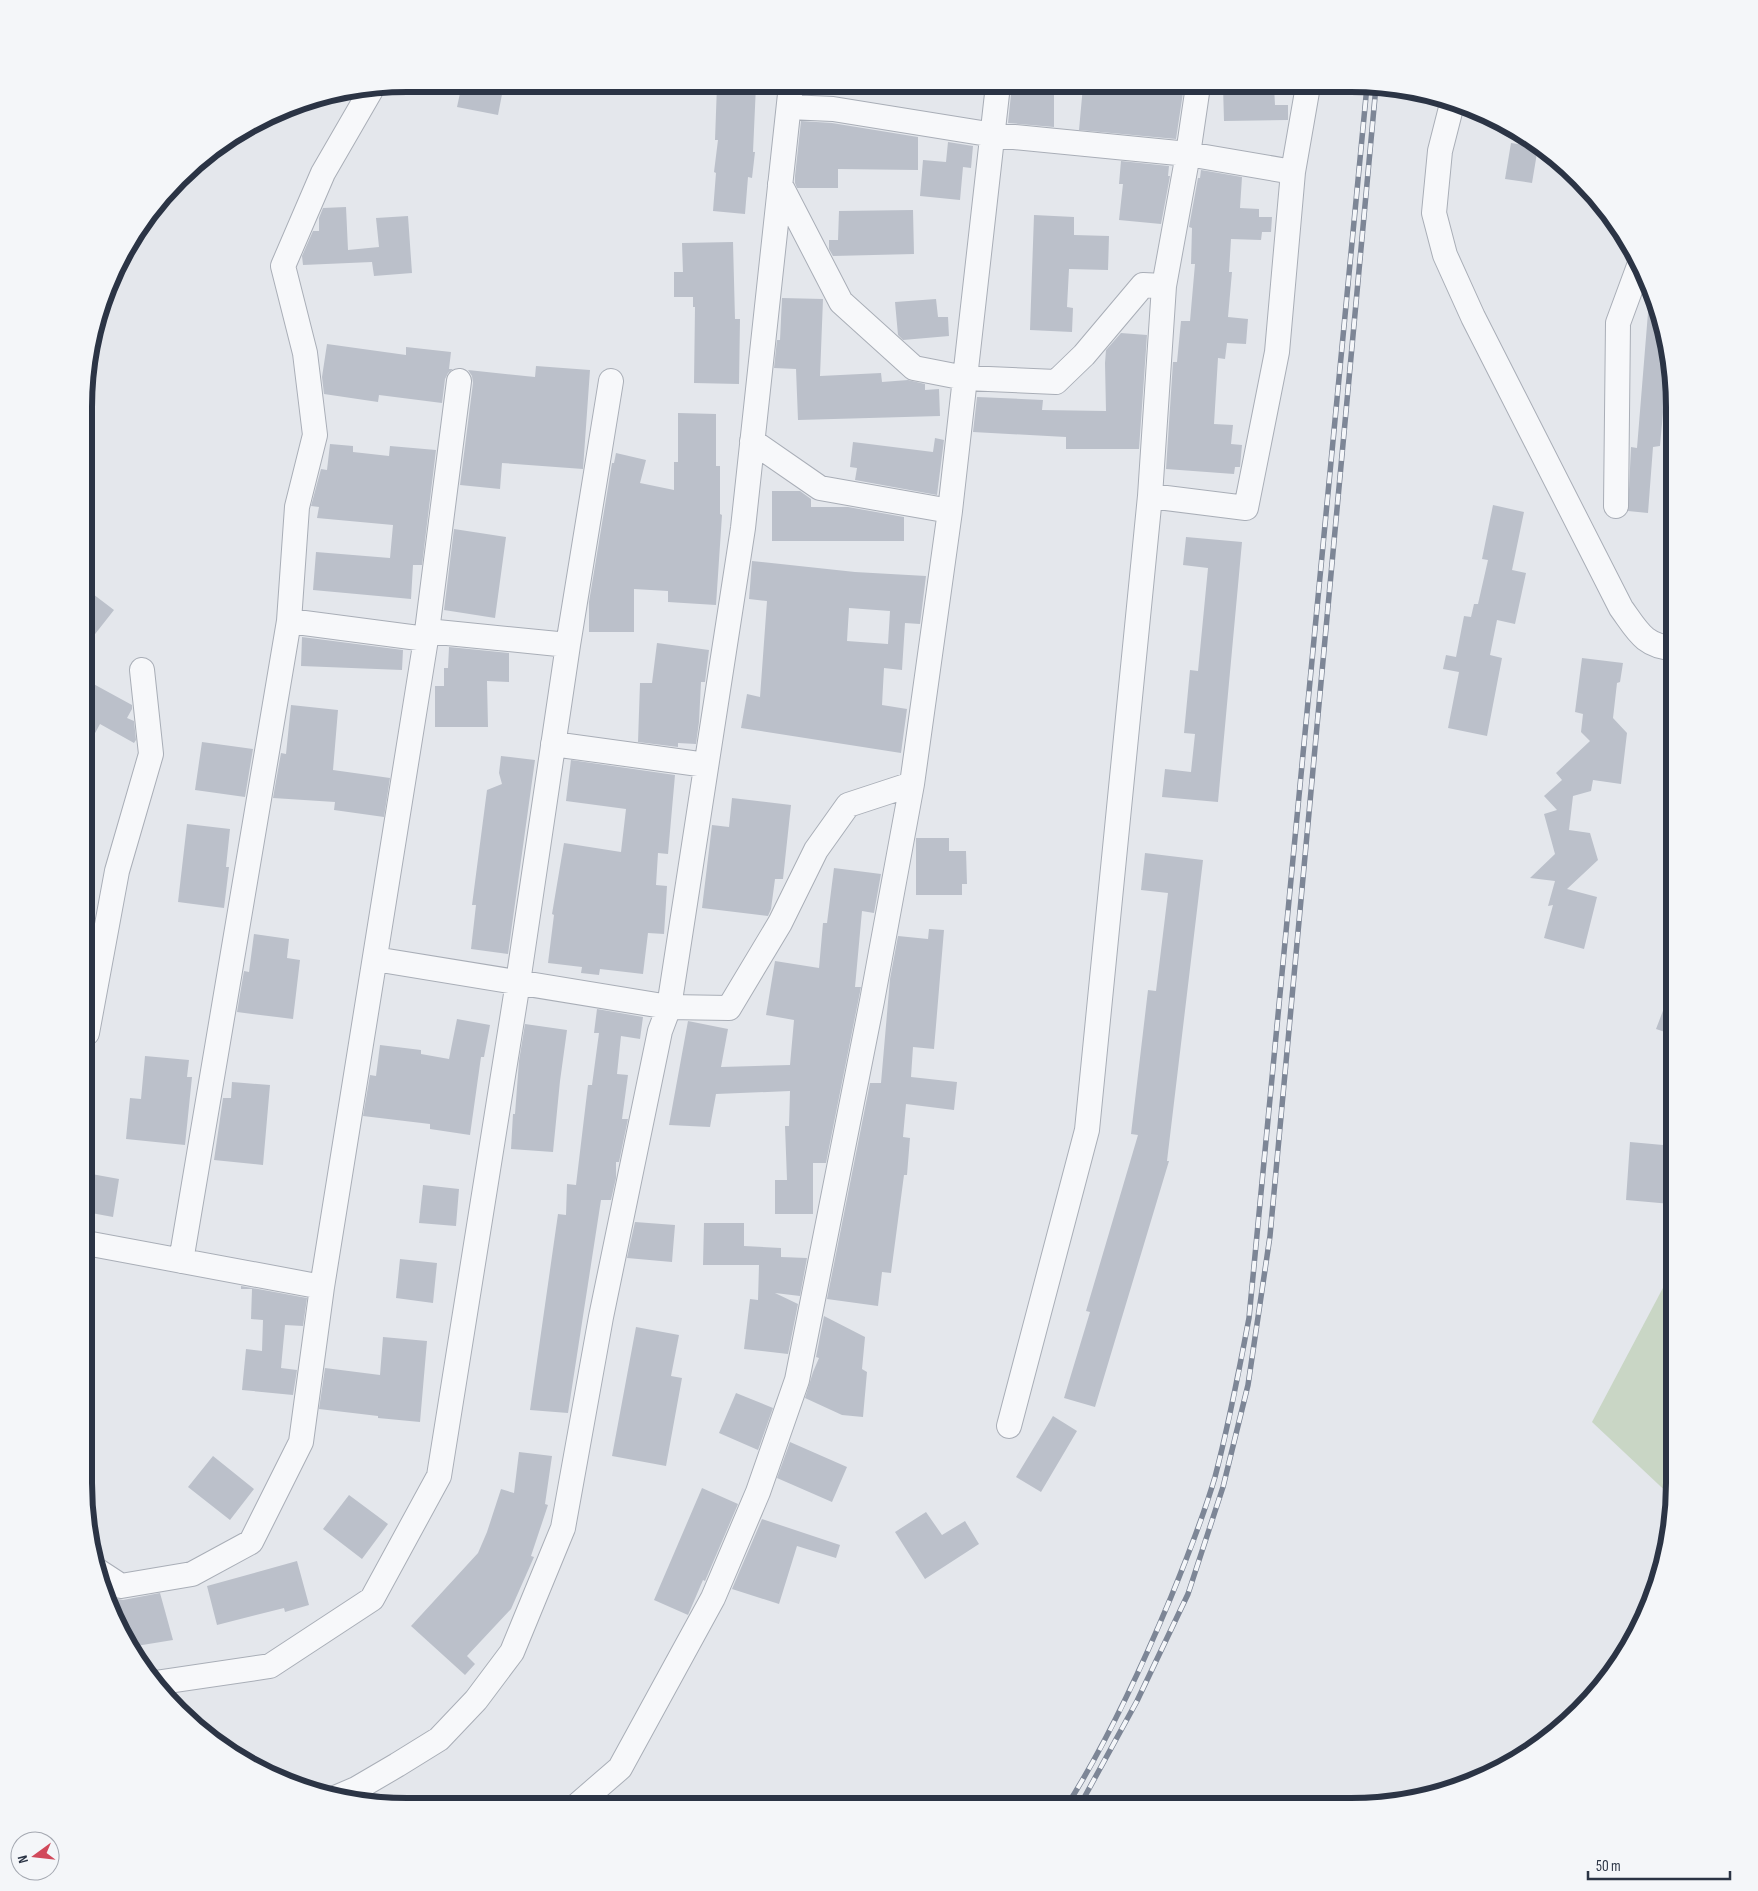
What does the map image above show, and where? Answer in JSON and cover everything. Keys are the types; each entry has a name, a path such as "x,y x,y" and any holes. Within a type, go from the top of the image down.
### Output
{"street":[{"path":"585,1798 620,1768 713,1598 758,1492 797,1380 872,1001 912,784 950,511 997,93"},
{"path":"1009,1426 1087,1130 1150,496 1164,286 1197,93"},
{"path":"1150,496 1246,508 1277,352 1292,172 1307,93"},
{"path":"181,1261 289,621 297,507 315,435 305,353 284,266 323,173 368,95"},
{"path":"348,1792 397,1765 438,1738 476,1700 512,1652 563,1528 605,1298 660,1031 669,1007 743,528 790,96 833,109 994,135 1188,154 1292,172"},
{"path":"1451,109 1440,151 1434,213 1446,254 1473,317 1621,608 1643,638 1660,648 1666,648"},
{"path":"780,184 841,302 914,368 965,378 1056,382 1084,354 1143,285 1164,286"},
{"path":"1616,506 1618,323 1636,274"},
{"path":"107,1577 121,1586 192,1574 251,1542 301,1442 322,1287 426,635 459,381"},
{"path":"163,1682 270,1666 372,1600 439,1476 518,982 568,645 611,381"},
{"path":"752,441 820,488 950,511"},
{"path":"289,621 426,635 568,645"},
{"path":"93,1001 117,871 151,754 142,670"},
{"path":"553,744 706,765"},
{"path":"375,959 669,1007 729,1008 780,923 816,850 848,805 912,784"},
{"path":"93,1244 322,1287"}],"green space":[{"path":"1666,1282 1666,1491 1592,1422"}],"building":[{"path":"460,93 502,93 498,115 457,107"},
{"path":"717,93 756,93 753,152 755,152 752,178 748,177 745,214 713,211 716,173 714,172 718,140 715,140"},
{"path":"807,93 834,93 834,95"},
{"path":"1011,93 1054,93 1054,127 1008,123"},
{"path":"1082,93 1183,93 1176,139 1079,130"},
{"path":"1223,93 1274,93 1275,105 1288,105 1288,120 1224,121"},
{"path":"801,121 832,123 918,137 918,170 838,169 838,188 797,188 795,176"},
{"path":"948,142 973,146 971,168 963,167 960,200 920,196 923,160 946,162"},
{"path":"1511,143 1524,145 1537,154 1532,183 1505,179"},
{"path":"1121,161 1169,166 1168,176 1170,176 1161,224 1119,220 1123,184 1119,184"},
{"path":"1201,170 1242,177 1240,208 1259,209 1259,217 1272,217 1271,232 1262,232 1261,240 1231,239 1229,272 1232,272 1228,317 1248,319 1246,344 1227,343 1225,359 1218,358 1214,424 1233,425 1231,444 1242,445 1240,467 1235,467 1234,474 1166,469 1173,362 1177,362 1181,321 1190,321 1195,264 1191,264 1192,228 1189,227"},
{"path":"346,207 348,250 379,247 376,218 408,216 412,273 374,276 372,262 303,265 302,256 313,231 319,231 319,218 323,208"},
{"path":"913,210 914,254 833,256 829,249 829,240 838,240 839,211"},
{"path":"1034,215 1074,217 1074,235 1109,236 1108,270 1069,269 1067,307 1073,308 1072,332 1030,330"},
{"path":"733,242 735,319 740,319 739,384 694,383 695,307 693,307 693,297 674,297 674,272 683,272 682,243"},
{"path":"782,298 823,299 820,376 881,373 882,382 908,380 925,384 925,390 939,389 940,416 798,420 796,369 774,368 777,340 780,340"},
{"path":"936,299 938,317 948,317 949,336 903,340 898,335 895,302"},
{"path":"1649,305 1663,366 1665,389 1660,446 1653,447 1648,513 1628,511 1631,447 1637,448"},
{"path":"1121,333 1147,335 1139,449 1066,449 1066,437 973,432 977,397 1043,400 1042,410 1106,411 1106,350"},
{"path":"327,344 406,355 406,347 451,352 449,369 453,369 445,379 442,403 379,395 378,402 324,394 322,377"},
{"path":"536,366 590,370 583,469 502,463 500,489 460,485 473,383 472,376 468,370 535,377"},
{"path":"678,413 716,414 716,466 720,466 720,514 722,515 716,605 668,602 668,591 634,589 634,632 589,632 589,602 612,463 614,463 616,453 646,460 640,483 674,490 674,462 678,462"},
{"path":"935,438 944,440 937,495 855,480 857,468 850,467 853,442 933,452"},
{"path":"330,444 353,446 353,452 389,456 390,446 436,450 422,565 413,565 411,599 313,590 316,552 390,558 393,525 317,518 319,507 311,506 321,469 327,470"},
{"path":"772,491 800,491 811,499 811,507 848,507 904,517 904,541 772,541"},
{"path":"1493,505 1524,512 1512,570 1526,573 1515,624 1497,620 1490,655 1502,658 1487,736 1448,728 1459,672 1443,669 1446,655 1456,657 1464,616 1471,617 1474,604 1478,604 1488,560 1482,559"},
{"path":"454,529 506,537 495,618 444,610"},
{"path":"1186,537 1242,542 1218,802 1162,797 1165,769 1191,772 1195,734 1184,733 1190,670 1198,671 1208,568 1183,565"},
{"path":"752,561 855,572 926,576 920,624 905,623 902,670 884,668 882,705 907,709 901,753 741,728 747,694 760,697 767,601 749,599","holes":["849,608 890,611 888,644 847,641"]},
{"path":"93,594 114,610 93,637"},
{"path":"302,637 403,650 402,670 301,666"},
{"path":"657,643 709,650 705,682 701,682 696,744 678,743 678,747 638,742 640,683 652,683"},
{"path":"449,647 509,653 509,682 487,681 488,727 435,727 435,686 444,686 444,668 448,668"},
{"path":"1582,658 1623,663 1620,682 1617,683 1613,718 1627,733 1621,784 1593,780 1591,791 1573,796 1569,830 1590,833 1598,860 1567,889 1597,897 1584,949 1544,938 1553,905 1548,906 1555,881 1530,878 1555,854 1544,814 1557,810 1544,796 1562,780 1556,773 1590,741 1581,732 1583,714 1575,712"},
{"path":"93,684 132,705 127,718 134,721 136,740 134,743 100,724 93,737"},
{"path":"291,705 338,710 333,770 390,778 384,817 334,810 335,802 273,798 281,753 286,754"},
{"path":"202,742 253,749 245,797 195,790"},
{"path":"501,756 535,760 508,954 471,949 476,905 472,905 487,790 502,784 499,773"},
{"path":"571,760 675,775 668,854 658,853 656,885 667,886 664,934 648,933 643,974 600,969 599,975 581,973 582,967 548,963 554,915 552,914 564,843 621,852 626,809 566,801"},
{"path":"732,798 791,805 783,879 775,879 771,909 768,916 702,908 712,825 729,827"},
{"path":"187,824 230,829 226,867 229,867 224,908 178,902"},
{"path":"916,838 949,838 949,851 966,851 967,884 962,884 962,895 916,895"},
{"path":"1145,853 1203,860 1167,1161 1169,1161 1095,1407 1064,1398 1090,1312 1086,1311 1138,1135 1131,1134 1148,990 1156,991 1168,893 1141,890"},
{"path":"834,868 881,874 874,913 862,911 855,987 861,987 826,1163 813,1163 813,1214 775,1214 775,1180 787,1180 785,1126 789,1126 790,1091 716,1094 710,1127 669,1125 688,1021 728,1029 721,1067 790,1065 794,1020 766,1015 775,961 819,968 823,923 827,923"},
{"path":"929,929 944,930 934,1049 913,1047 911,1077 957,1082 954,1110 906,1104 903,1137 910,1138 907,1175 904,1175 891,1273 882,1272 878,1306 827,1299 870,1083 881,1083 890,979 898,936 928,939"},
{"path":"254,934 289,939 287,958 300,960 293,1019 237,1012 244,971 249,972"},
{"path":"1666,1003 1666,1032 1656,1029"},
{"path":"597,1009 643,1017 640,1039 621,1036 617,1074 628,1075 622,1119 628,1119 619,1162 616,1162 616,1178 611,1200 601,1200 568,1413 530,1410 558,1214 566,1215 567,1184 576,1185 588,1085 592,1085 599,1033 594,1033"},
{"path":"457,1019 490,1025 484,1057 481,1057 470,1135 430,1129 430,1124 363,1116 370,1075 376,1076 380,1045 421,1050 421,1054 449,1059"},
{"path":"525,1024 567,1030 553,1152 511,1149 513,1114 515,1114 519,1061"},
{"path":"145,1056 189,1060 187,1077 192,1077 185,1145 126,1139 130,1098 141,1099"},
{"path":"232,1082 270,1085 263,1165 214,1160 223,1098 231,1098"},
{"path":"1630,1142 1666,1145 1666,1204 1626,1200"},
{"path":"93,1174 119,1179 113,1217 93,1213"},
{"path":"423,1185 459,1189 456,1226 419,1223"},
{"path":"635,1222 675,1225 672,1262 627,1258"},
{"path":"704,1223 744,1223 744,1246 781,1248 781,1257 807,1258 800,1296 775,1293 798,1304 788,1354 744,1349 750,1299 758,1300 759,1265 703,1265"},
{"path":"400,1259 437,1263 433,1303 396,1298"},
{"path":"241,1286 307,1298 303,1326 285,1325 281,1368 297,1370 293,1395 242,1390 246,1349 262,1351 263,1320 251,1319 252,1289 241,1289"},
{"path":"824,1316 865,1337 862,1369 867,1372 863,1417 842,1415 805,1398 819,1358 816,1357"},
{"path":"636,1327 679,1335 671,1376 682,1378 666,1466 612,1456"},
{"path":"383,1337 427,1341 420,1422 319,1409 325,1368 380,1375"},
{"path":"736,1393 773,1408 758,1450 719,1433"},
{"path":"1053,1416 1077,1431 1041,1492 1016,1477"},
{"path":"790,1442 847,1467 832,1502 777,1478"},
{"path":"519,1452 552,1456 545,1504 548,1505 531,1556 534,1557 511,1609 467,1656 475,1664 465,1675 411,1626 478,1553 501,1489 514,1493"},
{"path":"213,1456 254,1489 230,1520 188,1487"},
{"path":"702,1488 738,1504 705,1581 703,1580 688,1615 654,1600"},
{"path":"349,1495 388,1524 362,1559 323,1529"},
{"path":"926,1512 942,1535 965,1521 979,1544 925,1579 895,1532"},
{"path":"762,1519 840,1545 836,1558 797,1546 779,1604 732,1589"},
{"path":"297,1561 309,1605 285,1612 284,1608 217,1625 207,1586"},
{"path":"160,1593 173,1640 138,1646 114,1598 123,1600"}],"railway":[{"path":"1071,1798 1096,1756 1136,1678 1160,1624 1194,1538 1215,1477 1234,1398 1249,1318 1366,93"},
{"path":"1084,1798 1137,1701 1188,1594 1223,1487 1248,1385 1270,1236 1375,93"}]}
